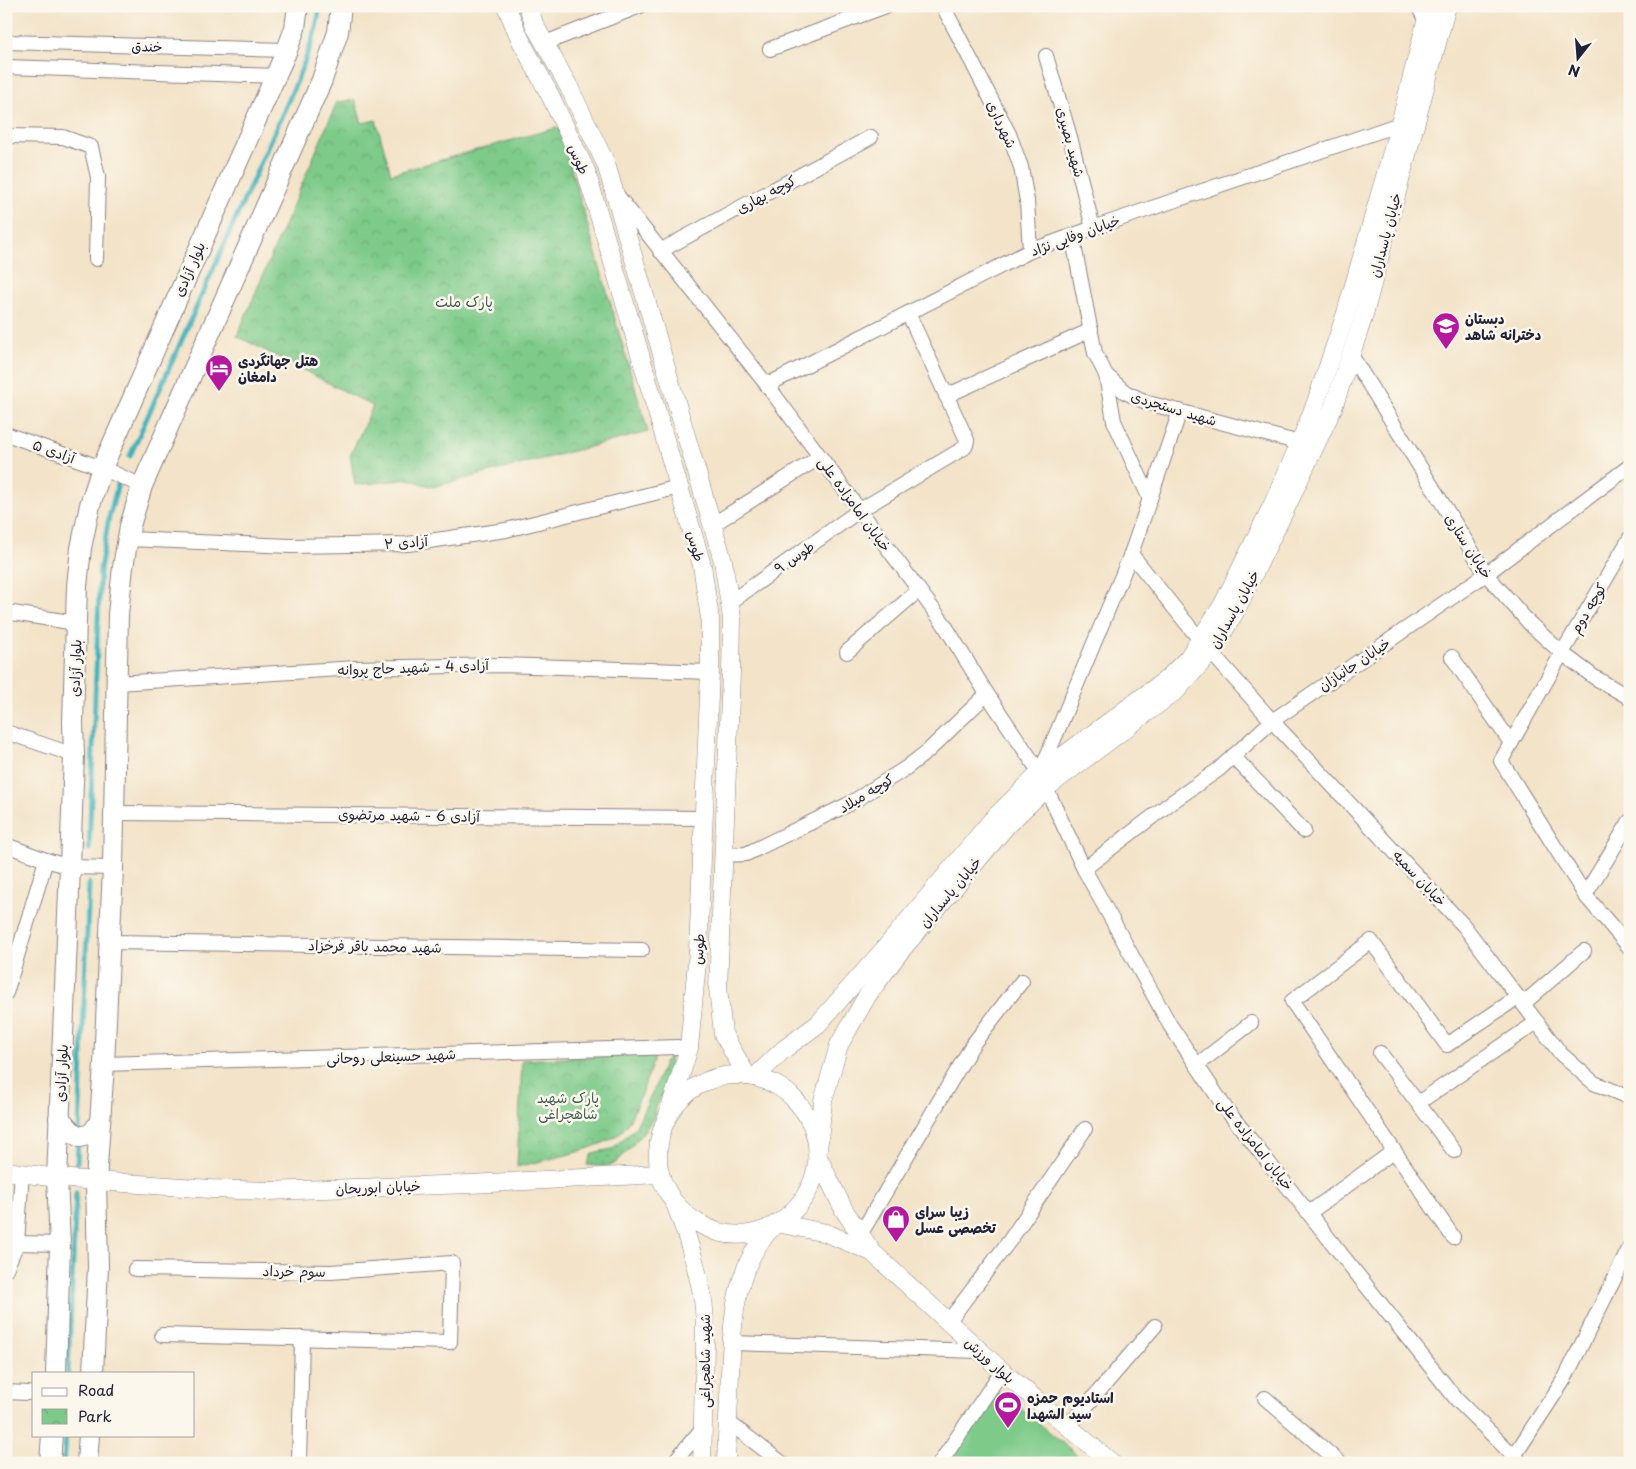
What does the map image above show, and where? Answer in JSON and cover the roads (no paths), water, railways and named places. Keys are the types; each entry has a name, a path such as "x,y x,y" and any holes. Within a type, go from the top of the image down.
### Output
{"main road":[{"name":"بلوار آزادی","path":"56,1372 60,1244 57,1178 74,755 73,722 77,586 81,548 90,504 102,468 276,76 295,28 298,6"},
{"path":"93,1372 98,1267 96,1181 104,1064 113,868 118,614 128,539 142,486 322,80 338,32 341,6"},
{"path":"59,1118 73,1133 80,1137 91,1134 100,1122"},
{"path":"50,1463 52,1436"},
{"path":"88,1463 89,1436"}],"street":[{"name":"طوس","path":"506,6 520,41 551,97 586,171 702,566 710,619 710,672 698,951 689,1048 668,1115"},
{"name":"طوس","path":"528,6 536,26 569,87 606,164 723,561 732,618 718,988 723,1034 751,1077"},
{"path":"545,43 640,6"},
{"path":"770,49 886,6"},
{"name":"شهرداری","path":"943,6 1009,134 1021,167 1027,201 1030,251"},
{"name":"خیابان پاسداران","path":"751,1077 782,1050 818,1024 886,947 991,821 1043,781 1167,679 1188,658 1206,646 1235,612 1333,408 1363,318 1447,6"},
{"name":"خیابان پاسداران","path":"1206,646 1222,606 1272,506 1316,402 1346,313 1400,124 1425,11"},
{"name":"خندق","path":"6,42 287,50"},
{"name":"شهید بصیری","path":"1046,56 1070,137 1093,228"},
{"name":"خندق","path":"6,67 276,76"},
{"name":"خیابان وفایی نژاد","path":"767,385 1030,251 1400,124"},
{"path":"6,136 64,137 91,147 98,177 96,259"},
{"name":"کوچه بهاری","path":"658,248 871,137"},
{"name":"خیابان امامزاده علی","path":"613,190 767,385 944,624 1043,781 1084,869 1170,1024 1226,1109 1457,1400 1518,1459"},
{"name":"شهید دستجردی","path":"1072,235 1095,353 1106,375 1125,392 1148,403 1300,443"},
{"path":"631,246 643,243 658,248"},
{"name":"طوس ۹","path":"729,603 860,510 964,448 966,445 967,440 908,313"},
{"path":"946,396 1090,330"},
{"name":"خیابان ستاری","path":"1351,355 1486,574 1530,624 1562,652 1594,677 1630,698"},
{"path":"1106,375 1114,421 1150,499"},
{"path":"1043,781 1131,554 1180,411"},
{"name":"آزادی ۵","path":"6,434 102,468 142,486"},
{"path":"712,525 820,457"},
{"name":"خیابان جانبازان","path":"1084,869 1169,804 1218,770 1272,721 1486,574 1630,466"},
{"name":"آزادی ۲","path":"128,539 291,546 408,544 506,530 679,487"},
{"name":"کوچه دوم","path":"1585,895 1501,761 1562,652 1630,538"},
{"name":"خیابان سمیه","path":"1131,554 1206,646 1272,721 1464,926 1561,1054 1594,1083 1630,1096"},
{"path":"847,652 919,590"},
{"path":"6,612 76,623"},
{"path":"1452,657 1511,743"},
{"name":"آزادی 4 - شهید حاج پروانه","path":"117,683 356,668 502,665 710,672"},
{"name":"کوچه میلاد","path":"724,855 746,854 851,803 906,768 928,751 987,694"},
{"path":"6,732 74,755"},
{"path":"1233,756 1304,831"},
{"name":"خیابان پاسداران","path":"817,1153 823,1102 839,1045 867,996 898,954 1043,781"},
{"name":"آزادی 6 - شهید مرتضوی","path":"114,813 704,818"},
{"path":"1630,821 1585,895 1630,948"},
{"path":"6,844 46,860 70,867 113,868"},
{"path":"6,993 46,860"},
{"path":"1453,1237 1292,1000 1371,941 1446,1045 1520,1001 1584,951"},
{"name":"شهید محمد باقر فرخزاد","path":"109,942 642,950"},
{"path":"860,1235 973,1044 1022,981"},
{"path":"1418,1103 1537,1022"},
{"path":"1197,1065 1252,1023"},
{"name":"شهید حسینعلی روحانی","path":"104,1064 678,1048"},
{"path":"1380,1053 1454,1151"},
{"path":"732,1075 751,1077 778,1086 801,1106 815,1134 817,1153 813,1180 807,1194 798,1206 776,1225 759,1231 727,1234 698,1224 675,1203 666,1189 660,1174 658,1145 668,1115 677,1102 688,1092 702,1083 716,1078 732,1075"},
{"path":"948,1322 1010,1240 1085,1129"},
{"path":"1309,1213 1394,1151"},
{"path":"817,1153 844,1210 872,1252"},
{"path":"6,1270 17,1243 14,1172"},
{"name":"خیابان ابوریحان","path":"14,1172 96,1181 211,1189 267,1190 471,1184 660,1174"},
{"name":"شهید شاهچراغی","path":"675,1203 687,1233 704,1307 706,1336 702,1463"},
{"path":"776,1225 826,1233 872,1252"},
{"name":"شهید شاهچراغی","path":"726,1463 732,1343 737,1293 752,1254 762,1239 776,1225"},
{"path":"17,1243 60,1244"},
{"path":"1518,1459 1565,1378 1630,1247"},
{"name":"بلوار ورزش","path":"872,1252 1002,1372 1112,1463"},
{"name":"سوم خرداد","path":"135,1269 331,1272 452,1263 450,1342 302,1338"},
{"path":"1069,1426 1155,1326"},
{"path":"162,1335 302,1338 299,1463"},
{"path":"732,1343 979,1351"},
{"path":"940,1463 1002,1372"},
{"path":"6,1392 28,1393"},
{"path":"1265,1398 1340,1463"},
{"path":"672,1463 703,1424 728,1422 782,1463"}],"waterway":[{"path":"130,456 304,64 312,41 320,6"},
{"path":"89,849 100,570 109,517 118,484"},
{"path":"79,1130 89,883"},
{"path":"77,1163 78,1141"},
{"path":"68,1372 76,1192"},
{"path":"64,1463 66,1436"}],"place":[{"name":"دبستان دخترانه شاهد","path":"1446,350"},
{"name":"هتل جهانگردى دامغان","path":"219,392"},
{"name":"زیبا سرای تخصصی عسل","path":"896,1243"},
{"name":"استادیوم حمزه سید الشهدا","path":"1008,1429"}],"park label":[{"name":"پارک ملت","path":"464,301"},
{"name":"پارک شهید شاهچراغی","path":"568,1106"}]}
